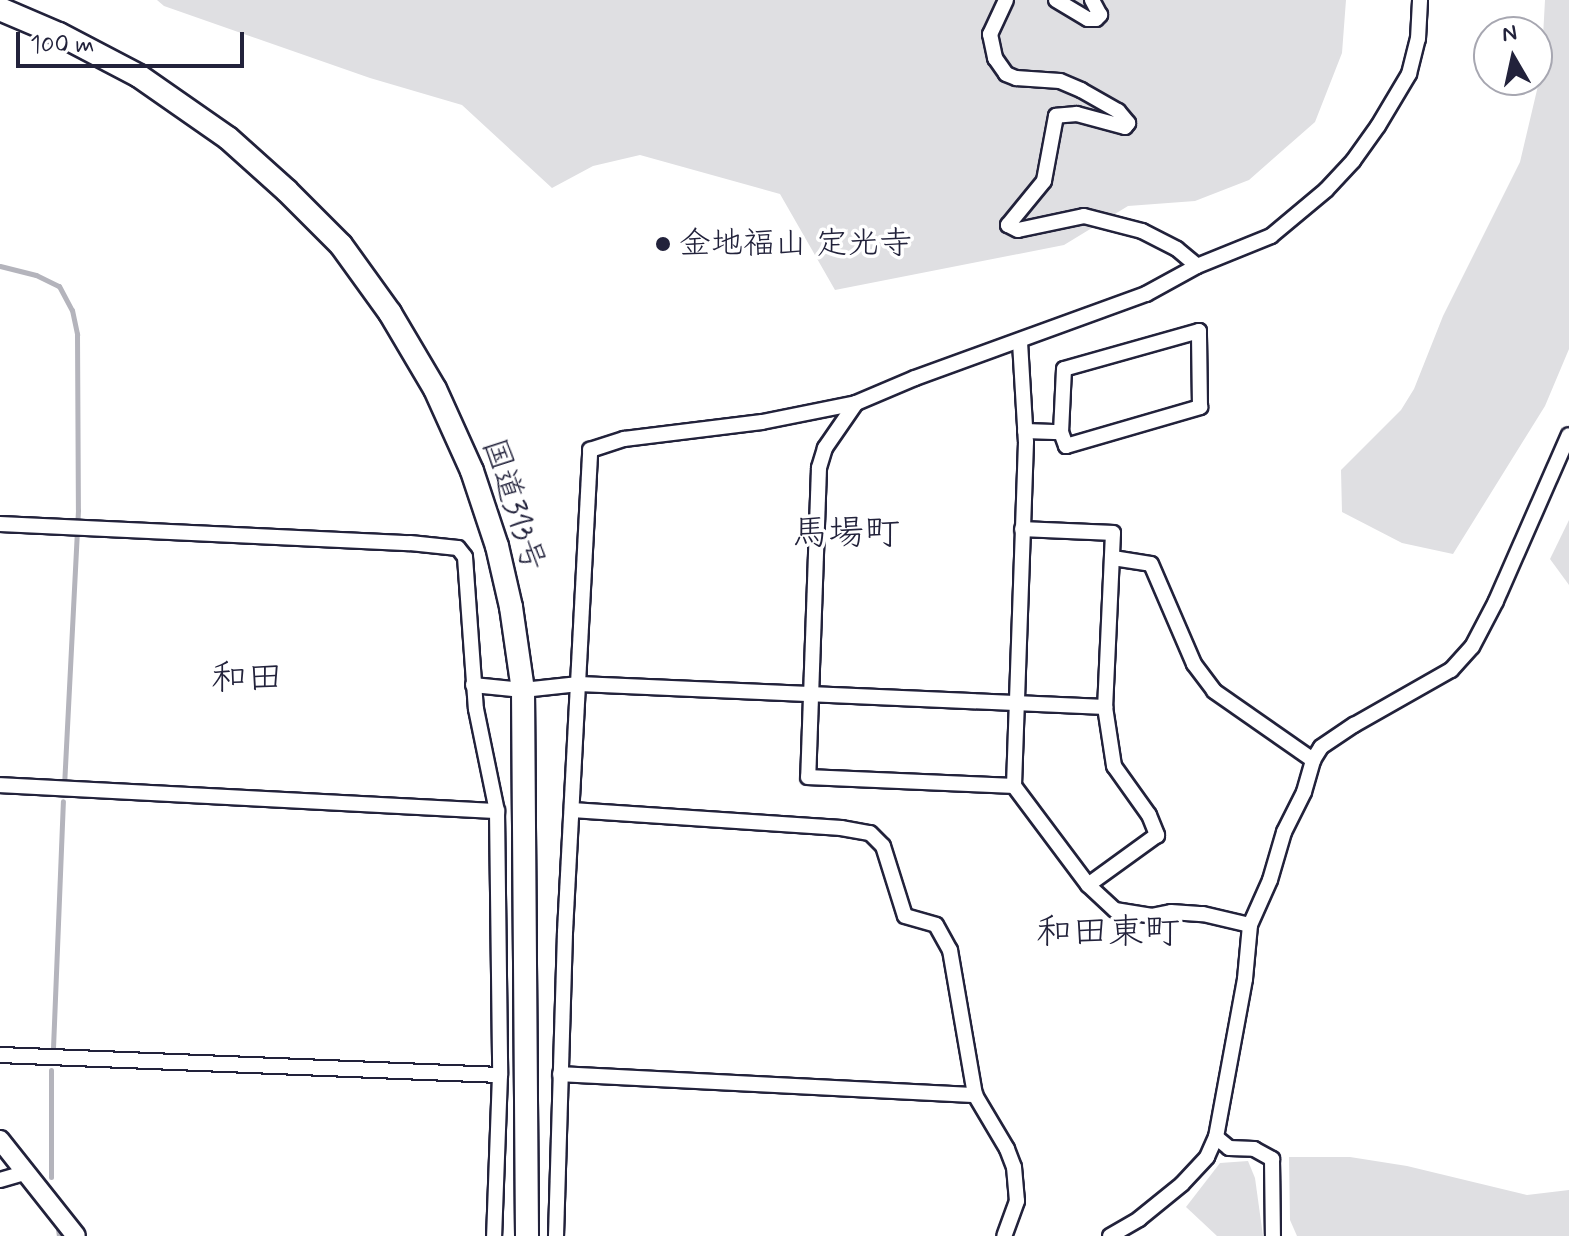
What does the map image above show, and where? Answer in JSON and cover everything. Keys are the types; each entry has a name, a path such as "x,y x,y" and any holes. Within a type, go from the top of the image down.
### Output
{"highway":[{"name":"国道313号","path":"0,9 99,54 183,106 246,154 341,245 390,313 435,389 472,471 497,546 511,607 523,690 527,1236"}],"main road":[{"path":"0,1140 76,1236"}],"street":[{"path":"1006,0 990,34 995,58 1006,74 1016,78 1060,81 1118,111 1128,123 1125,127 1077,114 1056,116 1044,181 1008,225 1018,230 1084,216 1142,231 1177,249 1197,266"},
{"path":"1056,0 1088,19 1096,19 1100,15 1092,0"},
{"path":"556,1236 560,1074 590,450 624,439 762,422 856,403 944,367 1146,294 1197,266 1271,236 1353,161 1409,74 1418,39 1420,0"},
{"path":"1199,331 1200,407 1066,446 1061,432 1064,369 1199,331"},
{"path":"1020,342 1025,431 1014,786 1088,885 1115,910 1151,916 1171,912 1203,914 1250,925"},
{"path":"856,403 825,448 819,468 808,777 1014,786"},
{"path":"1025,431 1061,432"},
{"path":"1110,1236 1139,1219 1182,1184 1207,1157 1216,1137 1236,1037 1250,925 1270,880 1284,832 1304,792 1313,760 1321,747 1354,725 1451,670 1472,647 1496,601 1569,435"},
{"path":"0,524 410,543 458,548 465,557 473,685 497,811 500,1075 494,1236"},
{"path":"1022,529 1113,533 1105,707 1114,766 1149,815 1157,835 1088,885"},
{"path":"1113,558 1151,564 1194,664 1214,691 1313,760"},
{"path":"473,685 523,690 579,684 1105,707"},
{"path":"0,785 497,811"},
{"path":"572,810 779,822 870,833 883,846 905,916 936,925 950,950 975,1095 1007,1149 1014,1167 1017,1201 1004,1236"},
{"path":"0,1055 500,1075"},
{"path":"560,1074 975,1095"},
{"path":"1216,1137 1229,1148 1254,1149 1272,1159 1273,1236"},
{"path":"0,1180 25,1173"}],"shaded area":[{"path":"157,0 1346,0 1342,53 1315,122 1249,180 1195,201 1128,206 1064,245 835,290 780,194 640,155 593,166 552,188 462,105 370,78 164,6"},
{"path":"1545,0 1569,0 1569,349 1545,406 1453,554 1402,543 1342,512 1341,470 1401,410 1414,389 1443,316 1520,162 1536,96 1553,96 1553,16 1544,16"},
{"path":"1569,520 1569,585 1550,559"},
{"path":"1289,1157 1350,1157 1407,1166 1527,1195 1569,1190 1569,1236 1297,1236 1290,1220"},
{"path":"1248,1161 1255,1178 1263,1236 1217,1236 1186,1207 1220,1163"}],"waterway":[{"path":"0,266 36,275 59,286 72,310 77,334 78,510 64,784"},
{"path":"53,1048 63,801"},
{"path":"51,1070 51,1177"},
{"path":"58,1229 59,1236"}],"place":[{"name":"金地福山 定光寺","path":"663,244"}],"district":[{"name":"馬場町","path":"846,535"},
{"name":"和田","path":"247,680"},
{"name":"和田東町","path":"1108,934"}]}
